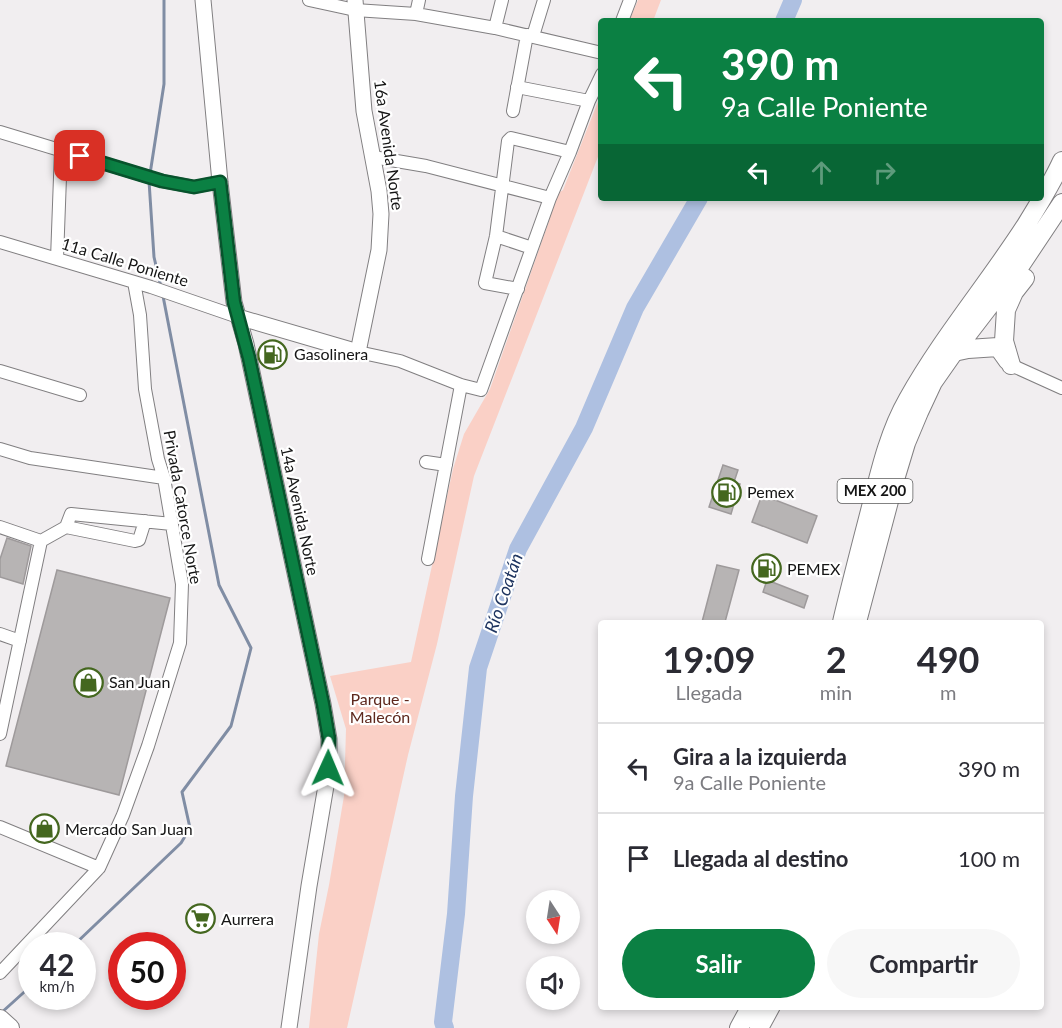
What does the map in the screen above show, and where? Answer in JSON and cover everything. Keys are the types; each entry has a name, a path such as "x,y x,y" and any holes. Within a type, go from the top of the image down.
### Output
{"highway":[{"name":"MEX 200","path":"1044,195 1062,161"},
{"name":"MEX 200","path":"842,620 854,568 889,444 906,402 931,374 1041,201"},
{"name":"MEX 200","path":"951,344 1020,266 1062,203"},
{"path":"1011,365 1004,341 1006,310 1014,292 1062,226"},
{"path":"951,344 998,347 1011,365"},
{"name":"MEX 200","path":"858,620 893,486 931,374"},
{"path":"739,1028 749,1010"},
{"path":"759,1028 769,1010"}],"main road":[{"name":"14a Avenida Norte","path":"203,0 234,302 246,344 321,692 329,739 328,768 289,1028"},
{"name":"16a Avenida Norte","path":"355,5 364,111 381,214 376,267 358,352"},
{"path":"238,317 358,352"},
{"path":"246,344 268,327"}],"street":[{"path":"309,0 416,14 495,28 598,52"},
{"path":"416,14 419,0"},
{"path":"495,28 502,0"},
{"path":"513,111 530,35 544,0"},
{"path":"623,18 626,1"},
{"path":"358,352 400,361 461,385 481,390 550,198 598,82"},
{"path":"518,87 589,101"},
{"path":"0,132 162,181 194,187 220,182"},
{"path":"518,289 485,283 496,236 508,141 511,138 570,152"},
{"path":"57,259 62,150"},
{"path":"373,157 426,166 550,198"},
{"path":"496,236 532,248"},
{"name":"11a Calle Poniente","path":"0,242 168,292 238,317"},
{"name":"Privada Catorce Norte","path":"0,974 99,868 123,815 145,756 180,643 182,584 164,477 158,459 145,389 140,315 134,282"},
{"path":"1011,365 1062,388"},
{"path":"0,371 81,395"},
{"path":"428,559 461,385"},
{"path":"0,449 30,458 164,477"},
{"path":"426,462 446,465"},
{"path":"0,527 41,541 66,527 71,514 172,524"},
{"path":"66,527 135,542 141,536 144,521"},
{"path":"0,734 2,713 41,541"},
{"path":"0,634 20,641"},
{"path":"0,827 99,868"},
{"path":"5,1019 20,1028"}],"green space":[{"path":"638,0 661,0 654,18 630,18"},
{"name":"Parque - Malecón","path":"598,102 598,157 474,476 347,1028 309,1028 319,934 344,796 346,729 330,676 411,662 453,469 464,434 490,389 549,221 550,202 563,190"}],"building":[{"path":"723,465 738,470 734,482 740,484 731,514 709,507"},
{"path":"762,495 817,516 807,543 752,522"},
{"path":"7,538 31,546 23,584 0,577 0,559"},
{"path":"717,565 739,570 726,620 703,620"},
{"name":"San Juan","path":"57,570 170,598 119,795 6,766"},
{"path":"767,580 808,596 804,608 763,592"}],"waterway":[{"path":"150,174 164,84 164,0"},
{"name":"Río Coatán","path":"785,18 793,0"},
{"path":"149,181 154,257 161,287"},
{"name":"Río Coatán","path":"445,1028 443,1022 456,914 464,796 478,668 518,549 584,428 635,308 697,201"},
{"path":"88,932 181,843 190,828 182,792 231,726 251,648 219,585 163,296"},
{"path":"1,1013 18,998"}],"place":[{"name":"Gasolinera","path":"273,354"},
{"name":"Pemex","path":"726,492"},
{"name":"PEMEX","path":"766,569"},
{"name":"San Juan","path":"88,682"},
{"name":"Mercado San Juan","path":"44,829"},
{"name":"Aurrera","path":"200,919"}],"route":[{"path":"80,156 162,181 194,187 220,182 234,302 246,344 323,704 329,739 328,768"}]}
